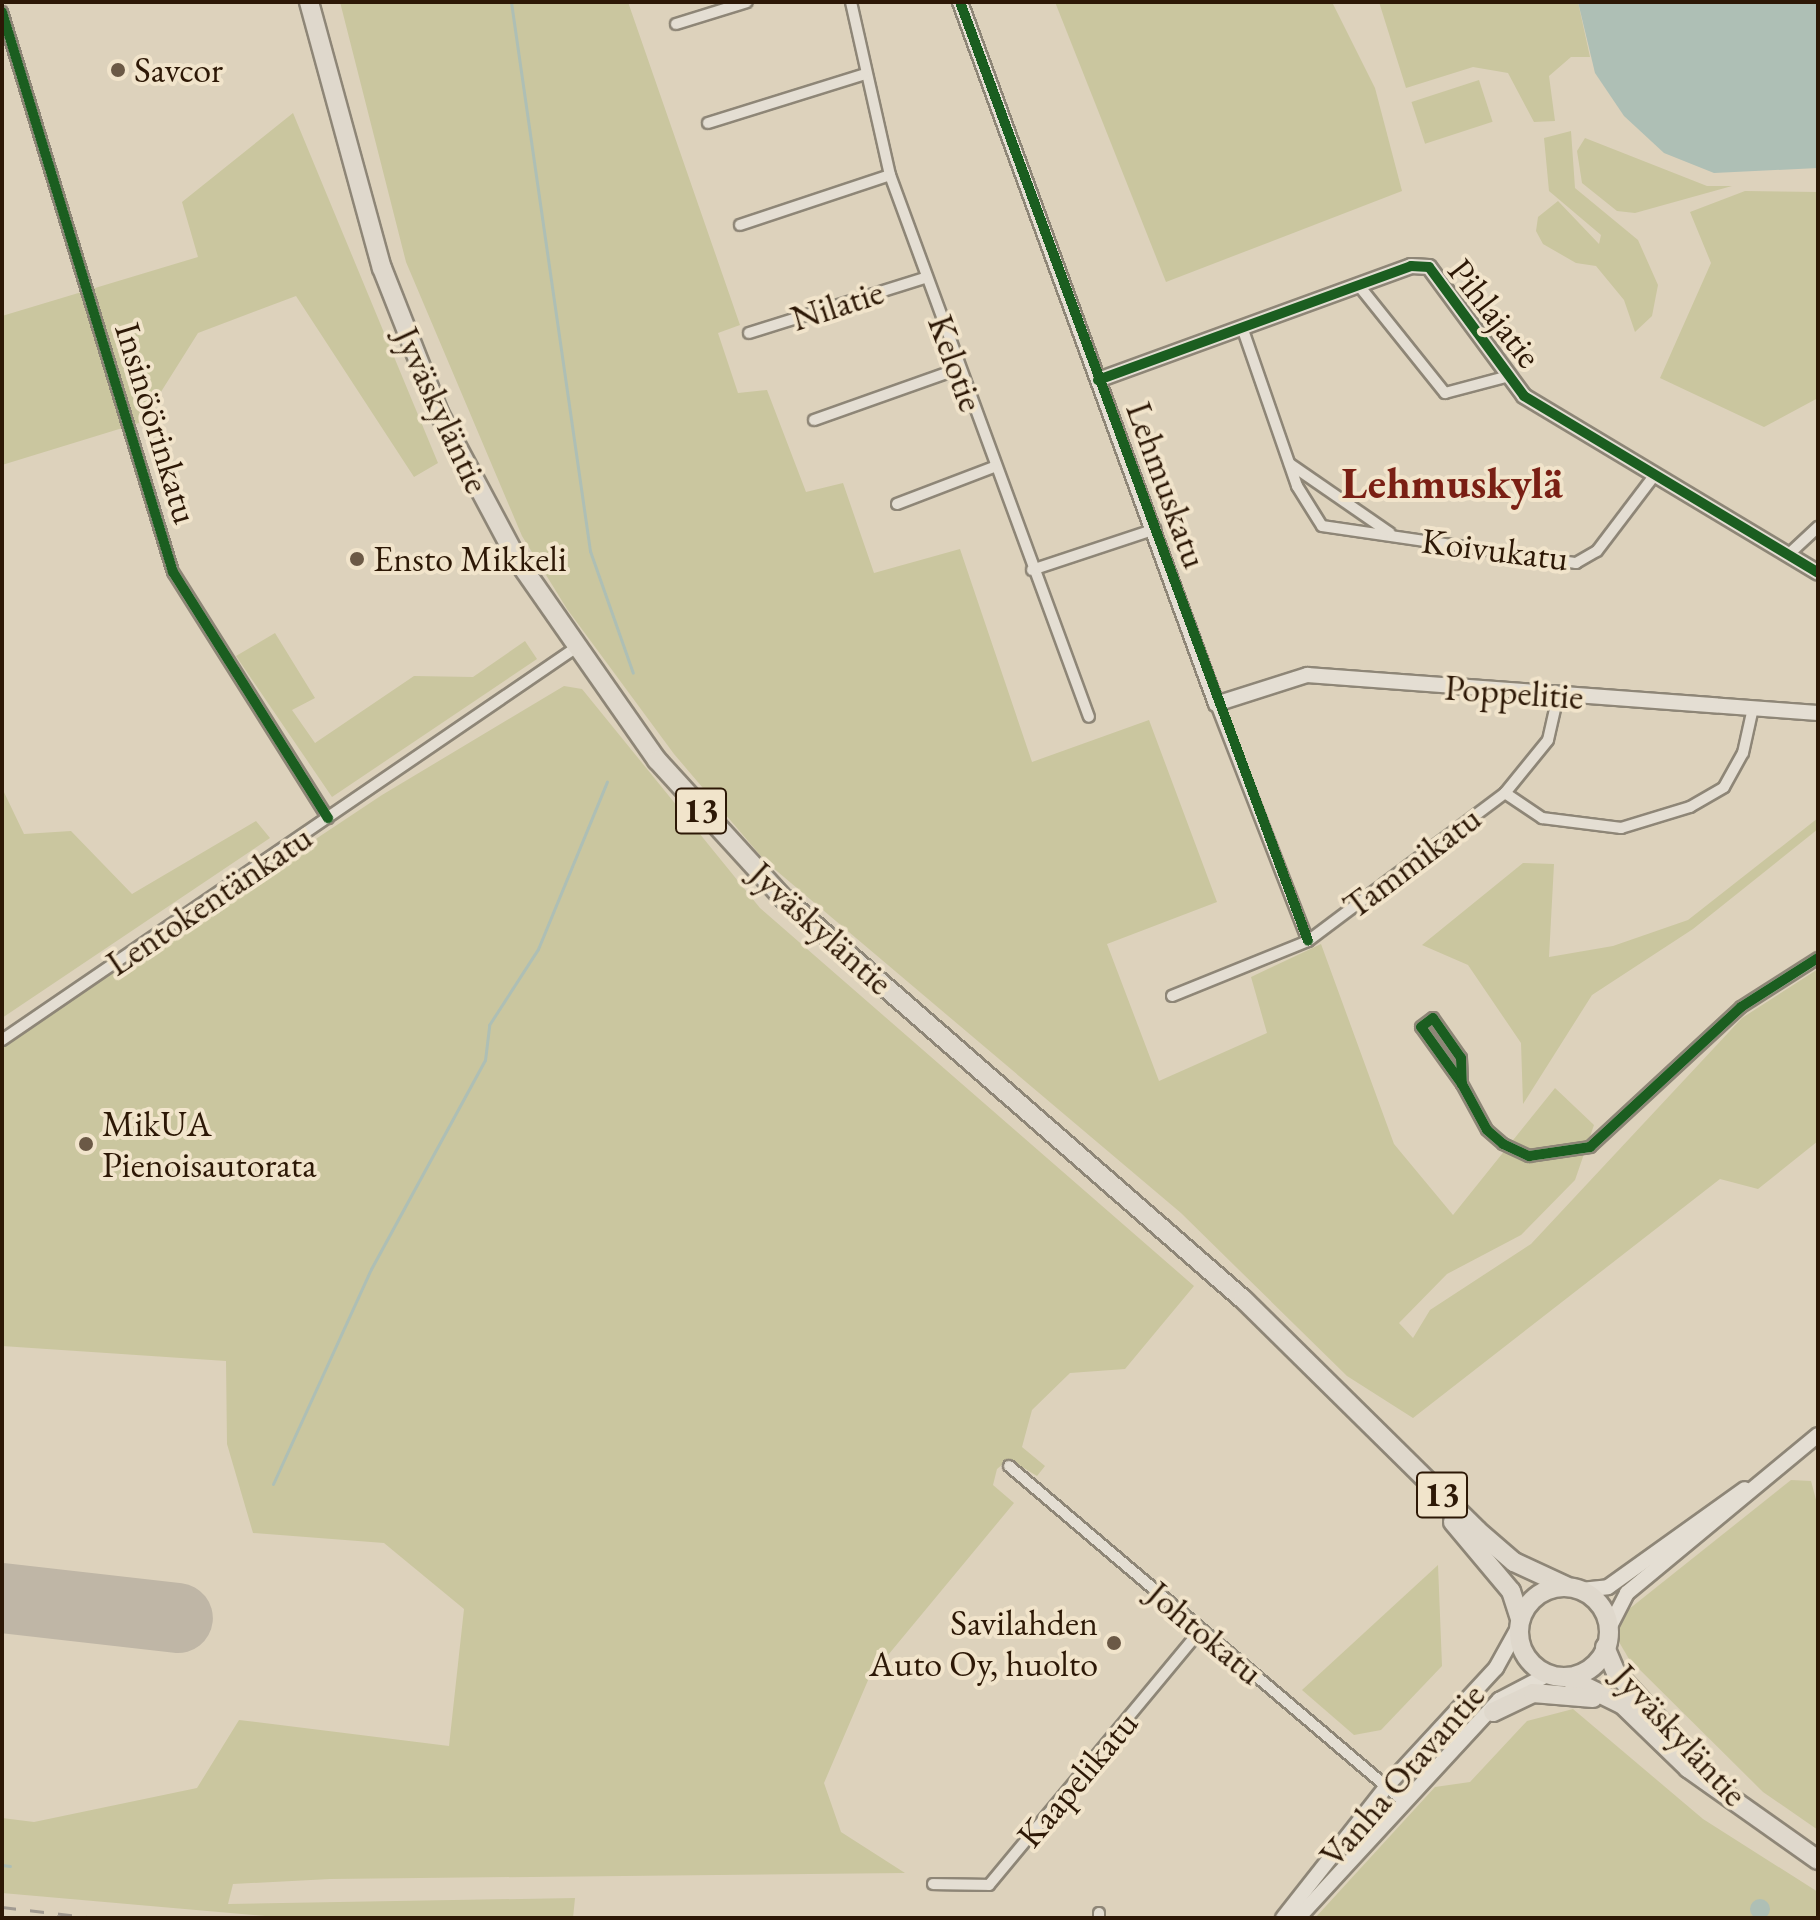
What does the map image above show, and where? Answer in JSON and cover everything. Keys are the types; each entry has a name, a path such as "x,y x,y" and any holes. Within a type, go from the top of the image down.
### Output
{"highway":[{"name":"Jyväskyläntie","path":"309,2 354,175 413,353 479,493 574,649 657,760 761,877 1244,1300 1370,1427 1514,1562 1573,1588"},
{"name":"Jyväskyläntie","path":"1370,1427 1497,1572 1516,1598 1518,1625"},
{"path":"1518,1625 1535,1596 1573,1588"},
{"name":"13","path":"1573,1588 1600,1606 1607,1639"},
{"name":"13","path":"1518,1625 1525,1653 1547,1675 1570,1679"},
{"name":"Jyväskyläntie","path":"1607,1639 1636,1698 1759,1820"},
{"path":"1570,1679 1594,1668 1607,1639"},
{"name":"Jyväskyläntie","path":"1570,1679 1610,1696 1759,1820 1818,1860"},
{"path":"1493,1712 1533,1693 1568,1692 1635,1718"}],"street":[{"path":"676,24 747,2"},
{"name":"Kelotie","path":"851,2 867,48 865,74 890,175 958,369 1089,717"},
{"name":"Lehmuskatu","path":"960,2 1155,529 1216,704 1308,941"},
{"name":"Insinöörinkatu","path":"2,12 173,572 217,652 328,818"},
{"path":"708,123 865,74"},
{"path":"740,225 890,175"},
{"name":"Pihlajatie","path":"1098,380 1360,287 1429,267 1505,377 1654,476 1818,573"},
{"name":"Nilatie","path":"749,333 925,278"},
{"path":"1360,287 1445,393 1505,377"},
{"name":"Koivukatu","path":"1243,330 1313,521 1576,563 1597,551 1654,476"},
{"path":"814,420 958,369"},
{"name":"Koivukatu","path":"1290,464 1392,535"},
{"path":"897,504 994,467"},
{"path":"1789,554 1818,527"},
{"path":"1032,570 1155,529"},
{"name":"Lentokentänkatu","path":"2,1040 574,649"},
{"name":"Poppelitie","path":"1216,704 1307,675 1818,713"},
{"name":"Tammikatu","path":"1172,996 1308,941 1505,793 1548,740 1558,696"},
{"path":"1505,793 1542,818 1621,828 1690,807 1724,787 1743,753 1753,708"},
{"path":"1462,1084 1461,1058 1433,1018 1421,1027 1503,1144 1529,1156 1590,1147 1741,1007 1818,958"},
{"path":"1573,1588 1608,1587 1818,1435"},
{"name":"Johtokatu","path":"1009,1466 1401,1799"},
{"path":"1607,1639 1627,1593 1752,1485"},
{"name":"Vanha Otavantie","path":"1283,1918 1387,1786 1496,1668 1518,1625"},
{"name":"Kaapelikatu","path":"933,1884 989,1885 1201,1630"},
{"name":"Vanha Otavantie","path":"1298,1918 1401,1799 1519,1685 1547,1675"}],"shaded area":[{"path":"340,2 628,2 740,325 718,333 738,393 767,390 806,492 843,483 874,573 960,549 1032,762 1149,720 1217,902 1107,944 1159,1081 1267,1033 1251,977 1321,944 1394,1144 1453,1215 1555,1088 1594,1125 1575,1180 1521,1235 1447,1274 1399,1323 1413,1338 1430,1310 1531,1244 1742,1018 1818,969 1818,1141 1758,1189 1720,1179 1413,1418 1347,1376 1181,1213 765,861 674,754 567,609 522,536 406,262"},
{"path":"1055,2 1332,2 1375,88 1402,191 1166,282"},
{"path":"1379,2 1578,2 1590,57 1571,57 1549,76 1555,121 1534,122 1508,73 1473,67 1406,88"},
{"path":"1578,2 1818,2 1818,168 1714,173 1664,153 1624,116 1595,73"},
{"path":"1479,80 1493,122 1425,144 1411,102"},
{"path":"293,113 438,463 414,477 296,296 198,333 142,422 2,465 2,316 198,257 182,202"},
{"path":"1571,131 1575,188 1638,240 1658,285 1652,316 1635,332 1624,300 1596,266 1576,263 1543,244 1536,231 1538,217 1558,201 1599,244 1601,235 1549,191 1544,138"},
{"path":"1585,138 1707,186 1732,186 1635,213 1617,211 1582,183 1577,151"},
{"path":"1745,191 1818,192 1818,398 1764,427 1660,378 1711,263 1690,212"},
{"path":"275,633 315,698 292,710 315,743 414,676 473,677 525,641 537,659 332,797 236,656"},
{"path":"564,686 582,689 760,908 1194,1286 1125,1369 1070,1373 1032,1410 1022,1447 1045,1466 1037,1476 1009,1459 997,1469 993,1485 1014,1503 869,1678 824,1783 841,1832 905,1873 330,1879 233,1884 228,1904 575,1898 573,1918 288,1918 2,1893 2,1818 34,1822 197,1788 239,1720 449,1746 464,1609 384,1543 253,1533 227,1444 226,1361 2,1346 2,1047 382,795"},
{"path":"2,788 24,834 71,831 132,894 256,821 270,838 2,1018"},
{"path":"1818,818 1818,829 1693,929 1592,995 1523,1104 1521,1043 1468,965 1422,945 1523,863 1554,864 1549,957 1613,946 1688,920"},
{"path":"1791,1480 1811,1481 1818,1507 1818,1830 1763,1792 1629,1659 1609,1625"},
{"path":"1438,1565 1442,1666 1381,1730 1354,1735 1302,1690"},
{"path":"1573,1709 1703,1819 1818,1892 1818,1918 1315,1918 1435,1787 1470,1782 1527,1721"},
{"path":"1756,1899 1764,1899 1770,1909 1764,1919 1756,1919 1750,1913 1750,1905"}],"waterway":[{"path":"511,2 590,551 633,673"},
{"path":"273,1484 371,1269 485,1060 489,1025 538,949 607,782"},
{"path":"2,1865 10,1866"}],"runway":[{"path":"2,1598 178,1618"}],"railway":[{"path":"2,1907 95,1918"}],"cycle path":[{"path":"960,2 1308,941"},
{"path":"2,12 173,572 328,818"},
{"path":"1098,380 1411,266 1429,267 1524,396 1818,573"},
{"path":"1462,1084 1421,1027 1433,1018 1461,1058 1462,1084 1487,1130 1503,1144 1529,1156 1590,1147 1741,1007 1818,958"}],"place":[{"name":"Savcor","path":"118,70"},
{"name":"Ensto Mikkeli","path":"357,559"},
{"name":"MikUA Pienoisautorata","path":"86,1144"},
{"name":"Savilahden Auto Oy, huolto","path":"1114,1643"}],"district":[{"name":"Lehmuskylä","path":"1452,483"}]}
